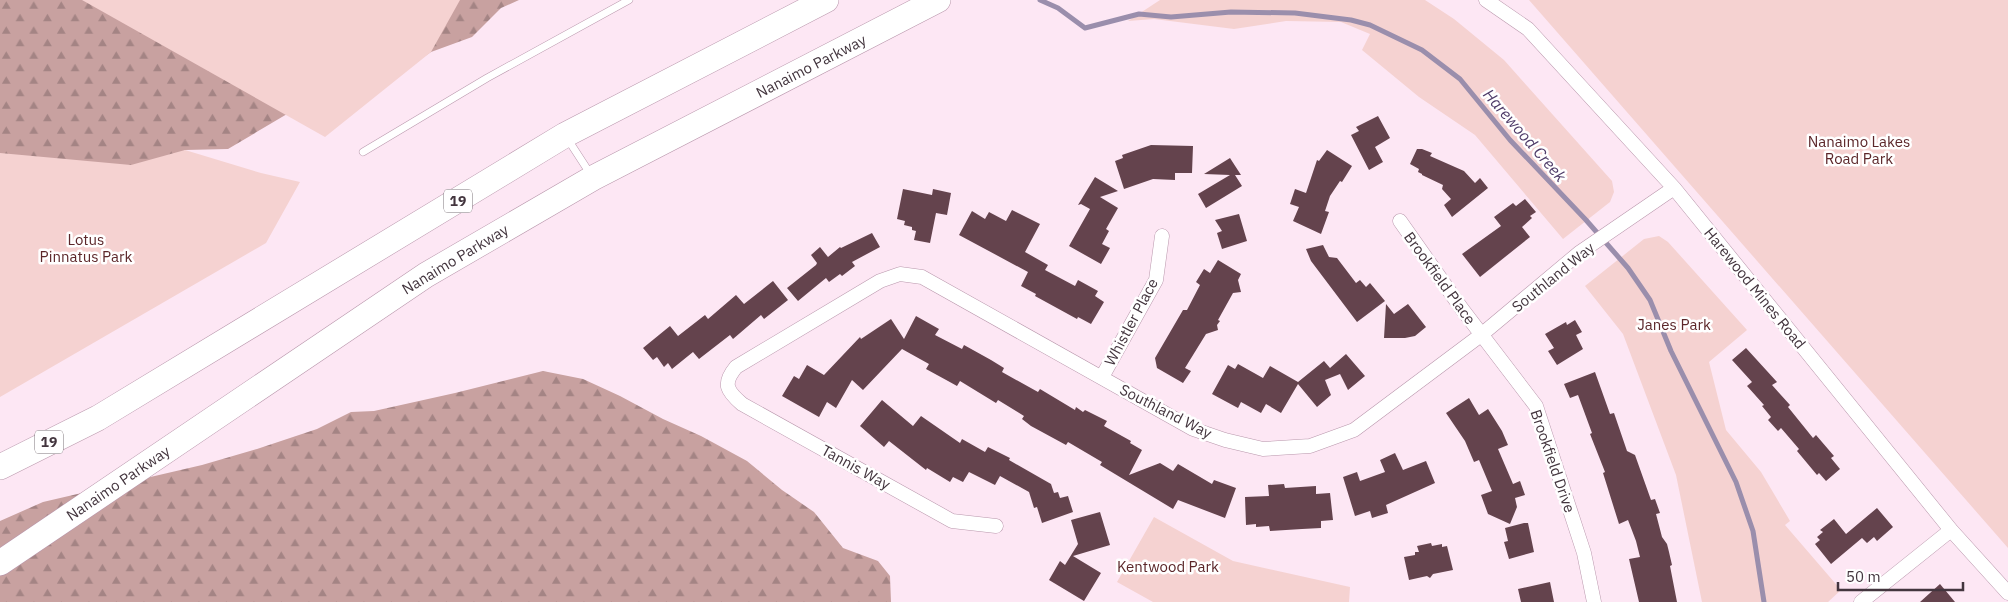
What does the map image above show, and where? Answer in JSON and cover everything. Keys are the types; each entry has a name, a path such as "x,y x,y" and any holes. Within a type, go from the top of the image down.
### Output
{"highway":[{"name":"19","path":"0,467 98,418 565,135 826,0"},
{"name":"Nanaimo Parkway","path":"0,563 426,274 593,178 938,0"}],"street":[{"name":"Harewood Mines Road","path":"1486,0 1528,29 1674,188 1951,530 2008,593"},
{"name":"Southland Way","path":"727,385 729,376 736,366 880,281 900,274 922,277 1194,429 1225,440 1263,449 1310,446 1354,430 1481,335 1579,253 1674,188"},
{"name":"Brookfield Place","path":"1400,221 1481,335"},
{"name":"Whistler Place","path":"1102,377 1156,280 1162,236"},
{"name":"Brookfield Drive","path":"1481,335 1536,406 1584,553 1594,602"},
{"name":"Tannis Way","path":"727,385 731,394 742,404 952,521 996,526"},
{"path":"1861,602 1951,530"}],"lane":[{"path":"363,152 487,78 629,0"},
{"path":"565,135 593,178"}],"green space":[{"path":"0,0 519,0 501,8 472,37 431,52 398,74 304,104 228,149 185,150 173,159 0,189"},
{"path":"82,0 460,0 431,52 325,137"},
{"path":"1160,0 1425,0 1454,19 1504,60 1612,181 1614,192 1610,202 1563,239 1475,135 1419,97 1362,50 1370,34 1341,22 1286,21 1234,29 1154,19 1128,21"},
{"name":"Nanaimo Lakes Road Park","path":"1529,0 2008,0 2008,548"},
{"name":"Lotus Pinnatus Park","path":"185,150 261,173 300,182 266,243 0,397 0,153 131,165"},
{"name":"Janes Park","path":"1659,236 1668,242 1747,330 1709,362 1726,430 1761,472 1790,521 1785,525 1841,590 1828,602 1702,602 1676,475 1623,334 1585,286 1644,239"},
{"path":"543,371 583,379 701,436 747,461 782,490 814,512 843,548 878,561 890,576 891,602 0,602 0,521 43,502 202,465 257,449 317,429 351,412 374,411"},
{"name":"Kentwood Park","path":"1154,517 1233,561 1350,587 1349,602 1153,602 1117,582"}],"building":[{"path":"1378,116 1390,138 1375,147 1383,162 1369,170 1351,135 1359,131 1356,127"},
{"path":"1151,145 1193,146 1192,173 1175,173 1175,180 1153,179 1124,189 1115,161 1123,158 1122,155"},
{"path":"1417,149 1432,153 1430,156 1464,171 1475,183 1480,178 1488,188 1452,217 1444,205 1451,199 1442,189 1443,185 1422,175 1418,172 1419,169 1410,164"},
{"path":"1327,150 1352,166 1330,196 1325,211 1329,212 1321,234 1293,221 1299,207 1290,204 1295,189 1306,193 1317,160 1319,161"},
{"path":"1230,158 1241,175 1235,175 1242,186 1206,208 1198,194 1230,175 1204,174"},
{"path":"1095,177 1118,191 1100,197 1118,208 1106,229 1109,231 1102,244 1110,248 1101,264 1069,246 1090,209 1081,204 1078,205"},
{"path":"903,189 932,195 933,189 951,193 947,215 936,213 930,243 914,240 916,231 912,230 912,227 904,225 905,221 897,219"},
{"path":"1525,199 1536,212 1530,216 1532,218 1522,227 1530,237 1480,277 1462,254 1501,226 1494,217 1513,203 1516,206"},
{"path":"1012,210 1040,224 1025,252 1048,265 1045,270 1075,286 1078,280 1098,291 1095,296 1104,302 1091,324 1078,317 1077,319 1035,296 1036,294 1021,286 1028,272 959,235 972,211 985,219 989,212 1006,221"},
{"path":"1239,214 1247,241 1222,249 1217,233 1222,231 1215,220"},
{"path":"872,233 880,247 852,262 855,266 842,276 840,274 829,282 826,278 798,301 787,288 816,265 817,263 811,255 820,247 828,257 840,247"},
{"path":"1323,245 1329,257 1337,258 1356,283 1360,280 1366,287 1370,283 1385,301 1357,322 1311,261 1306,249"},
{"path":"1218,260 1241,274 1238,280 1241,292 1233,293 1218,320 1220,321 1217,325 1218,330 1206,334 1185,368 1191,371 1183,383 1157,368 1155,358 1183,310 1187,310 1200,285 1196,282 1204,269 1210,273"},
{"path":"773,281 788,300 764,319 761,315 733,339 730,335 699,359 693,352 672,369 668,363 664,367 657,357 653,360 643,348 670,326 678,336 705,315 708,319 736,295 744,304"},
{"path":"1386,304 1394,314 1408,304 1426,327 1415,336 1384,338"},
{"path":"916,316 939,329 935,335 962,349 964,345 1004,368 1002,372 1038,392 1040,389 1075,410 1076,407 1083,412 1085,410 1107,421 1104,426 1131,441 1130,443 1142,450 1129,475 1160,463 1173,471 1178,464 1212,484 1214,480 1236,488 1225,518 1178,500 1173,509 1100,465 1102,462 1068,442 1066,445 1031,426 1022,419 1024,416 998,400 996,403 960,381 957,386 926,369 929,364 902,349 863,390 852,380 836,408 827,402 819,417 782,396 794,376 799,379 807,365 824,375 860,337 861,339 891,319 904,339"},
{"path":"1575,320 1582,332 1576,335 1583,349 1557,365 1548,351 1554,348 1545,334 1566,322 1567,325"},
{"path":"1746,348 1777,382 1772,385 1790,405 1788,407 1813,438 1816,435 1834,456 1831,458 1840,469 1826,481 1819,473 1817,475 1797,451 1799,449 1781,428 1778,431 1768,420 1771,417 1762,406 1764,405 1747,386 1752,382 1732,360"},
{"path":"1346,354 1365,376 1348,390 1340,374 1325,380 1331,395 1317,407 1298,384 1281,413 1266,404 1261,413 1241,402 1238,408 1212,394 1228,365 1235,369 1238,364 1263,378 1270,366 1298,382 1324,361 1330,368"},
{"path":"1595,372 1610,414 1614,413 1627,451 1635,455 1651,500 1655,499 1660,513 1656,514 1662,537 1667,544 1669,552 1677,602 1639,602 1629,559 1640,557 1636,541 1628,520 1619,524 1603,473 1605,472 1590,434 1592,433 1578,395 1570,398 1564,384"},
{"path":"1469,398 1479,415 1488,409 1502,431 1508,445 1498,449 1513,484 1520,481 1525,495 1515,498 1517,507 1510,524 1488,514 1481,495 1492,491 1479,460 1474,462 1465,441 1446,413"},
{"path":"882,400 913,426 921,416 960,443 962,439 985,452 988,447 1010,458 1009,460 1051,484 1054,493 1058,492 1060,498 1068,496 1073,512 1042,523 1037,507 1034,508 1029,492 1000,476 995,485 969,472 963,482 953,477 950,482 927,468 926,470 889,441 884,447 860,426"},
{"path":"1395,453 1403,470 1426,461 1435,483 1386,505 1388,513 1372,518 1370,511 1355,516 1343,477 1357,472 1360,481 1385,472 1380,460"},
{"path":"1284,484 1285,488 1316,486 1316,494 1330,493 1333,520 1321,521 1321,528 1270,531 1269,526 1256,527 1256,524 1246,525 1245,497 1269,496 1268,485"},
{"path":"1877,508 1893,527 1877,541 1874,537 1867,543 1862,538 1831,564 1815,544 1820,540 1817,537 1823,532 1820,530 1834,519 1846,534"},
{"path":"1100,512 1110,545 1073,556 1101,573 1084,601 1049,580 1060,561 1065,565 1078,544 1071,520"},
{"path":"1528,523 1534,552 1509,559 1504,542 1508,541 1505,528"},
{"path":"1431,543 1432,546 1442,544 1442,547 1447,546 1453,570 1433,574 1430,578 1427,576 1409,580 1404,557 1415,555 1415,552 1419,552 1417,546"},
{"path":"1550,582 1554,602 1521,602 1518,589"},
{"path":"1940,584 1955,602 1920,602"}],"waterway":[{"name":"Harewood Creek","path":"1040,0 1058,8 1085,28 1139,14 1171,17 1231,12 1295,13 1351,20 1370,25 1422,50 1460,79 1510,140 1586,220 1628,268 1650,300 1671,351 1736,482 1753,531 1764,602"}]}
